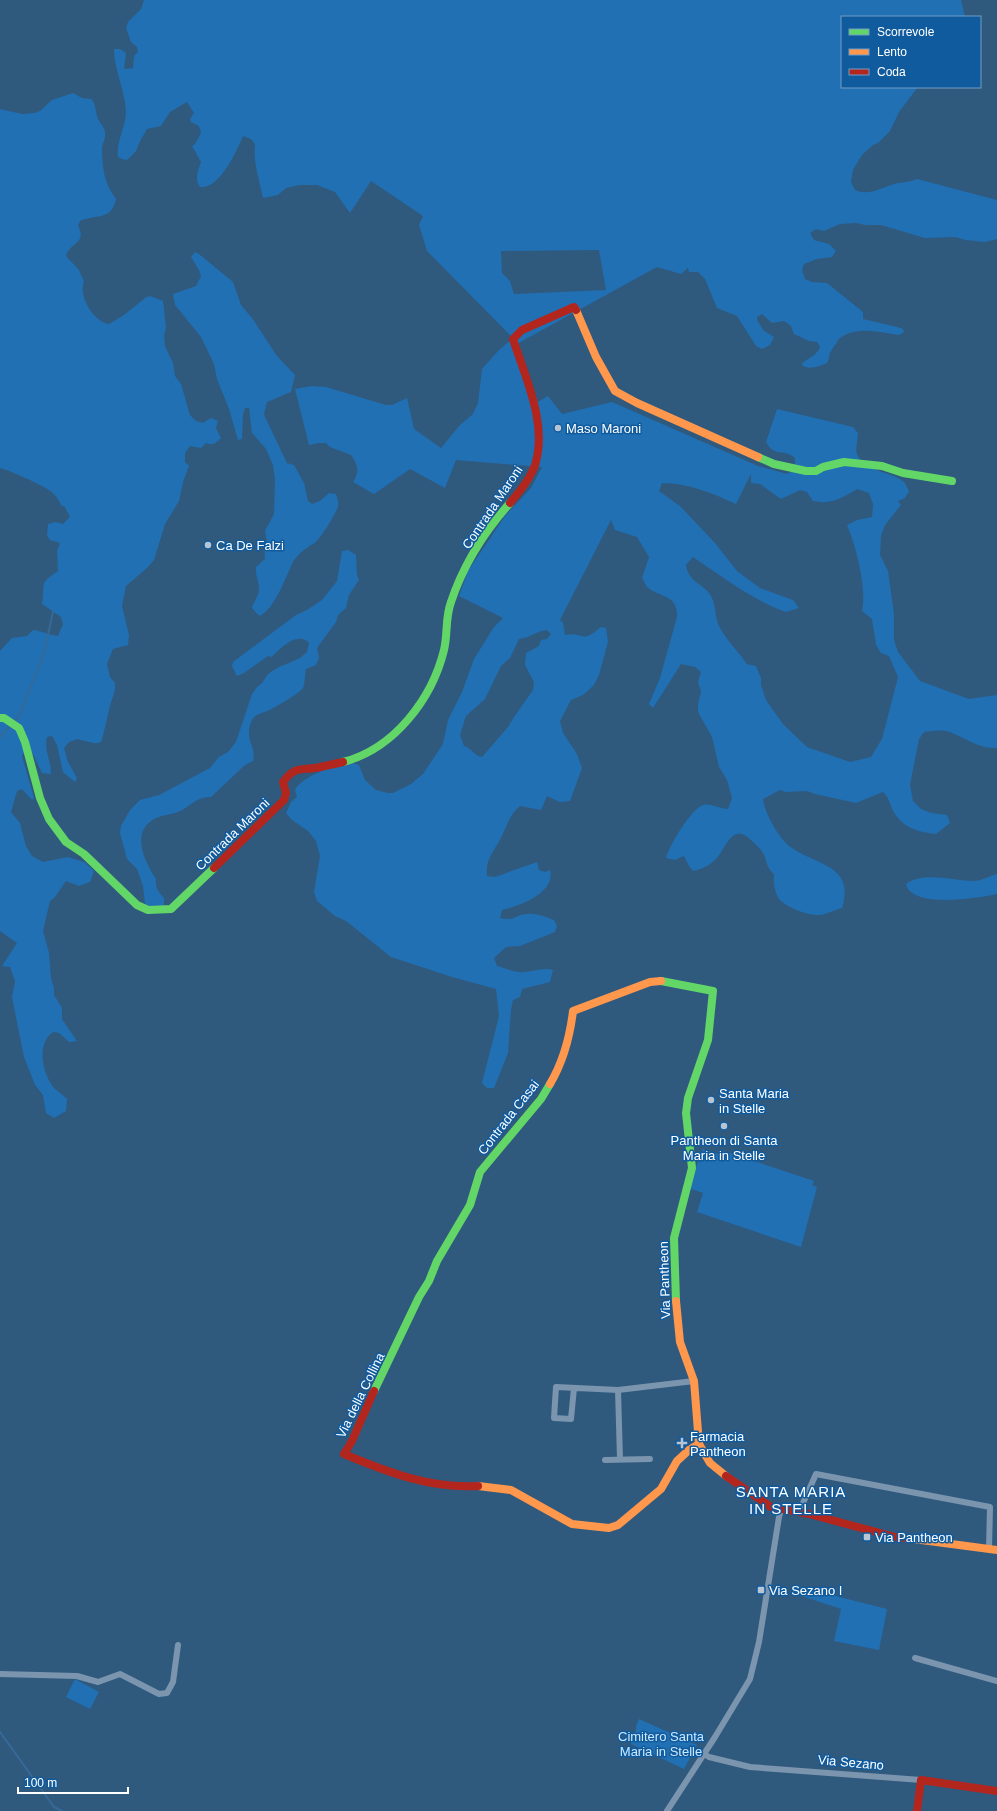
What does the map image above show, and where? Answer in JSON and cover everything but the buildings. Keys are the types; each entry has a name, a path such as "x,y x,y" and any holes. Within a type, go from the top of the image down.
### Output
{"street":[{"name":"Contrada Maroni","path":"0,718 4,718 19,728 25,742 40,798 49,819 66,842 84,854 136,905 148,910 171,909 284,800 286,793 283,782 289,773 299,768 312,768 358,758 380,746 399,730 409,717 438,668 447,640 446,621 451,603 468,566 497,518 522,489 531,475 537,457 537,421 532,396 513,340 522,330 574,307 596,356 615,391 637,403 774,464 806,471 816,471 823,467 844,462 882,466 926,478 952,481"},
{"name":"Contrada Casai","path":"406,1326 419,1297 429,1281 437,1261 470,1205 477,1179 485,1165 541,1099 557,1072 571,1029 573,1010 650,982 660,980 702,990 713,991 708,1040 696,1077"},
{"name":"Via Pantheon","path":"696,1077 688,1098 686,1113 692,1168 674,1238 677,1322 680,1342 694,1381 699,1444 710,1463 717,1470 767,1505 781,1510 799,1512 895,1537 993,1549"},
{"name":"Via della Collina","path":"406,1326 364,1410 352,1441 344,1454 378,1468 414,1480 467,1487 484,1486 511,1490 572,1524 609,1528 618,1525 628,1518 661,1489 677,1461 689,1450 699,1444"},
{"path":"574,1388 570,1419 554,1418 556,1387 618,1390 694,1381"},
{"path":"618,1390 620,1459"},
{"path":"605,1460 650,1459"},
{"path":"799,1512 816,1474 990,1507 993,1549"},
{"path":"666,1811 704,1754 750,1679 781,1510"},
{"path":"0,1674 77,1676 98,1682 120,1674 159,1694 167,1692 173,1682 178,1645"},
{"path":"915,1658 997,1681"},
{"name":"Via Sezano","path":"704,1754 709,1757 750,1766 921,1780 997,1791"},
{"path":"917,1811 921,1780"}],"green space":[{"path":"144,0 961,0 965,16 841,16 841,88 917,88 899,112 890,131 878,143 873,145 862,155 853,170 851,182 855,190 861,192 871,192 892,184 917,179 997,200 997,239 985,242 955,237 925,238 881,225 865,225 856,223 840,224 824,231 816,229 810,233 814,240 829,244 836,251 832,257 817,259 804,264 802,270 805,279 812,282 827,283 863,312 863,319 897,327 903,329 904,332 899,335 875,331 851,332 838,340 831,351 827,363 809,368 803,366 802,363 818,351 820,347 817,342 809,341 794,334 791,326 784,321 772,323 762,314 757,317 757,320 764,331 774,337 770,345 762,349 756,346 737,316 717,308 705,279 698,272 689,272 688,268 681,274 657,267 515,345 538,402 548,396 562,414 612,402 758,466 787,474 795,469 795,458 791,455 772,450 766,442 777,409 853,427 858,433 856,452 860,460 872,468 904,482 909,491 905,498 898,501 901,505 885,525 881,536 880,555 888,571 894,614 894,640 898,652 920,681 969,699 997,695 997,748 979,745 946,731 924,732 919,739 910,785 913,801 921,809 931,813 947,815 950,823 936,834 923,832 912,828 897,817 883,792 856,803 807,791 785,792 780,790 763,799 773,826 782,839 802,854 832,869 839,875 843,883 845,894 842,908 820,915 798,911 779,899 776,894 774,874 768,866 765,856 751,840 744,835 734,835 730,838 717,858 706,866 697,870 693,871 684,856 675,860 666,858 671,845 681,828 698,808 703,805 712,805 728,809 732,798 727,780 719,767 712,737 698,712 701,691 698,682 701,672 695,667 681,664 653,708 649,704 660,678 677,617 677,610 675,604 671,600 652,591 647,587 642,578 649,557 637,537 615,530 611,520 560,620 563,623 565,635 571,634 585,636 601,627 606,628 608,642 599,675 594,685 583,695 571,700 560,721 563,733 577,754 582,768 570,801 560,802 547,796 541,810 520,806 516,809 487,865 487,876 495,877 537,862 539,870 545,872 550,870 550,878 542,892 526,902 502,910 500,918 509,919 523,914 534,914 554,920 557,926 555,932 520,946 506,947 494,958 497,966 514,971 525,972 546,969 553,970 550,982 522,989 520,997 513,1000 508,1053 494,1088 487,1088 482,1083 499,1016 496,989 452,977 391,957 346,921 335,916 317,901 314,892 320,856 316,841 308,831 292,820 286,813 291,802 297,797 295,790 298,785 326,769 341,764 350,763 359,765 365,780 376,790 388,793 393,793 411,784 423,774 443,744 448,720 462,692 474,659 494,627 503,618 459,596 468,571 505,516 531,488 542,467 456,460 445,488 410,469 374,494 353,482 357,475 357,468 351,455 330,447 326,443 309,445 295,389 312,386 326,387 386,405 392,405 407,398 414,429 441,448 460,425 473,414 478,403 482,369 498,351 513,338 427,251 419,225 423,216 371,181 350,213 335,192 317,185 299,185 286,188 278,195 263,198 256,164 255,144 251,139 243,136 232,160 220,176 207,186 200,187 197,178 201,162 192,146 195,144 201,133 199,126 191,122 190,119 194,113 187,102 170,112 161,126 147,129 136,151 127,160 118,157 118,145 126,117 126,111 124,95 114,57 114,49 120,49 126,53 124,69 133,68 134,56 138,52 137,47 131,42 126,28 128,22 141,9","holes":["599,250 606,290 514,294 510,281 502,273 501,251","751,474 751,483 760,484 781,499 800,490 807,492 813,501 819,502 836,500 857,489 869,493 873,504 872,517 857,520 847,525 854,544 860,568 863,591 862,611 872,619 876,645 881,653 889,656 898,677 882,739 871,757 850,762 807,747 783,724 766,700 761,685 761,678 756,666 747,664 725,636 717,622 712,597 706,589 692,578 687,571 686,565 693,557 738,588 773,607 786,612 799,608 793,600 760,588 737,571 715,543 680,506 659,491 662,483 672,483 691,487 736,504","547,630 551,634 547,639 541,640 539,646 526,653 525,665 534,682 533,690 508,727 482,757 477,755 469,748 464,746 460,735 466,716 485,699 501,666 510,658 519,639"]},
{"path":"73,93 82,98 91,99 95,105 98,118 105,132 102,147 104,175 116,199 111,211 107,214 80,221 78,226 81,236 66,256 79,270 84,282 83,294 85,301 98,319 109,324 124,315 145,298 150,296 163,301 166,328 164,335 165,346 173,363 175,376 181,384 190,415 196,421 203,423 211,418 218,421 216,428 221,438 214,444 206,443 201,448 190,446 185,453 185,462 189,466 183,482 179,501 165,524 154,560 126,586 122,606 129,635 128,645 113,649 107,664 110,677 115,683 115,690 102,740 99,743 93,743 77,739 69,742 64,748 68,762 77,778 75,782 63,772 57,745 52,736 47,737 46,743 51,774 42,773 33,754 24,752 22,756 34,798 32,800 22,789 17,791 11,812 20,823 26,846 32,856 43,862 68,857 84,862 94,871 90,882 79,886 66,881 55,897 50,901 43,931 49,953 54,995 62,1008 62,1019 77,1041 69,1042 59,1033 53,1032 44,1044 44,1068 50,1083 67,1099 66,1111 54,1118 46,1113 43,1095 35,1085 24,1057 12,997 15,981 10,967 2,966 17,943 0,931 0,651 12,638 27,636 33,630 58,636 63,624 61,617 42,604 45,582 58,571 57,551 60,543 50,540 47,535 48,524 55,522 63,524 70,517 65,507 61,505 52,492 30,480 0,468 0,109 22,114 34,113 40,111 52,100"},
{"path":"195,252 233,282 241,305 252,318 277,356 295,375 291,392 267,402 264,414 287,463 294,465 304,483 308,501 312,504 320,501 329,493 336,494 338,501 337,509 323,533 316,542 295,559 275,600 264,613 259,616 252,608 259,589 256,567 265,559 264,546 267,543 265,531 274,514 275,480 273,465 266,449 252,433 249,408 245,408 243,414 242,439 238,440 229,409 217,379 214,364 201,337 175,305 173,294 196,286 201,276 191,257"},
{"path":"348,550 356,555 357,575 359,580 349,595 346,608 338,615 336,622 317,648 319,658 316,665 306,669 303,688 288,699 270,710 258,715 252,720 249,738 254,756 253,761 245,765 211,797 202,798 178,812 154,819 147,825 141,840 142,848 144,856 156,879 158,890 164,898 164,907 154,909 145,904 143,886 137,869 127,859 120,833 121,826 130,810 140,800 159,795 210,768 219,757 228,752 236,742 252,694 257,687 262,683 268,674 277,668 300,658 307,652 309,643 300,639 289,642 272,657 268,656 244,673 237,676 232,666 233,662 296,615 322,600 337,581 342,551"},
{"path":"997,874 997,894 965,899 928,899 911,892 906,884 913,880 930,877 976,881"},
{"path":"703,1149 719,1154 721,1150 814,1181 812,1185 817,1187 801,1247 697,1212 703,1193 688,1188"},
{"path":"800,1587 887,1609 879,1650 834,1641 841,1609 799,1595"},
{"path":"75,1679 99,1692 90,1709 66,1697"},
{"name":"Cimitero Santa Maria in Stelle","path":"639,1719 697,1745 684,1769 631,1744"}],"waterway":[{"path":"14,721 19,716 44,653 53,612"},
{"path":"0,737 11,724"},
{"path":"0,1732 54,1807 62,1811"}],"traffic: fast":[{"path":"758,457 774,464 806,471 816,471 823,467 844,462 882,466 903,473 952,481"},
{"path":"343,762 379,746 408,720 420,704 430,686 444,650 449,608 462,575 468,562 484,537 510,503"},
{"path":"0,718 4,718 19,728 25,742 40,798 49,819 66,842 84,854 137,905 148,910 171,909 214,868"},
{"path":"661,981 713,991 708,1040 688,1098 686,1113 692,1168 674,1238 676,1301"},
{"path":"374,1391 419,1297 429,1281 437,1261 470,1205 480,1172 541,1099 550,1084"}],"traffic: slow":[{"path":"576,310 596,357 615,391 637,403 758,457"},
{"path":"550,1084 559,1067 565,1049 573,1011 650,982 661,981"},
{"path":"676,1301 680,1342 694,1381 699,1444 710,1463 726,1476"},
{"path":"478,1486 511,1490 572,1524 609,1528 618,1525 661,1489 677,1461 689,1450 699,1444"},
{"path":"906,1538 997,1550"}],"traffic: jam":[{"path":"510,503 533,470 538,449 539,433 537,417 529,385 513,339 522,330 574,307 576,310"},
{"path":"214,868 284,800 286,793 283,782 290,774 301,769 315,768 343,762"},
{"path":"374,1391 352,1441 344,1454 393,1473 426,1482 443,1485 478,1486"},
{"path":"726,1476 771,1507 809,1514 895,1537 906,1538"},
{"path":"917,1811 921,1780 997,1791"}],"place":[{"name":"Maso Maroni","path":"558,428"},
{"name":"Ca De Falzi","path":"208,545"},
{"name":"Santa Maria in Stelle","path":"711,1100"},
{"name":"Pantheon di Santa Maria in Stelle","path":"724,1126"},
{"name":"Farmacia Pantheon","path":"682,1443"},
{"name":"Via Pantheon","path":"867,1537"},
{"name":"Via Sezano I","path":"761,1590"}],"district":[{"name":"SANTA MARIA IN STELLE","path":"791,1500"}]}
